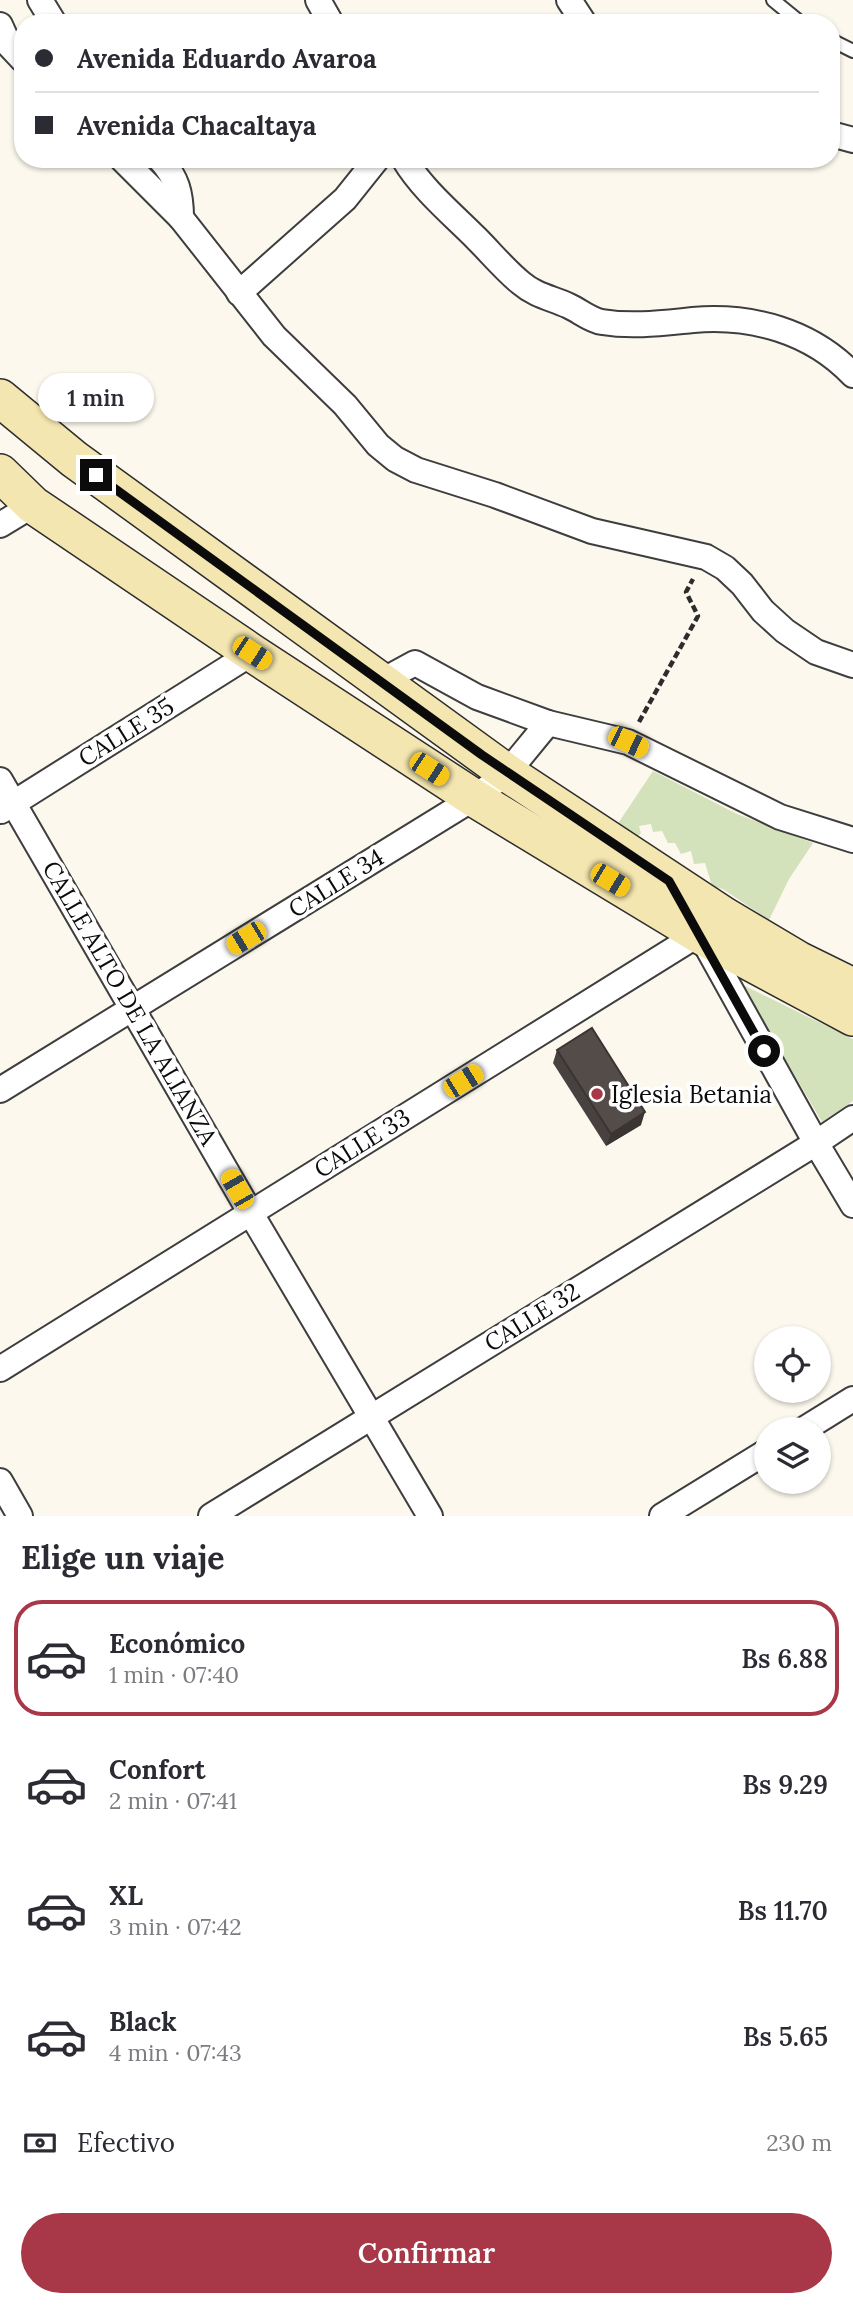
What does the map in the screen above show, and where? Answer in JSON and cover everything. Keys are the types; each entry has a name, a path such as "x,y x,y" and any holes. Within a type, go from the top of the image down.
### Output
{"street":[{"path":"0,25 14,50"},
{"path":"131,168 181,218 274,336 345,405 377,445 395,459 416,470 592,531 706,557 725,568 742,584 763,611 785,631 816,652 853,665"},
{"path":"168,168 179,187 181,218"},
{"path":"239,293 345,199 370,168"},
{"path":"410,168 419,181 521,283 539,295 598,322 663,325 694,320 754,321 808,341 829,353 853,375"},
{"path":"0,398 74,459 508,772 669,881 712,925 816,1143 853,1206"},
{"path":"0,472 33,505 474,798 712,925 853,1017"},
{"path":"0,525 33,505"},
{"name":"CALLE 35","path":"7,807 252,653"},
{"path":"382,681 415,663 477,697 548,723 628,742 780,817 853,840"},
{"name":"CALLE 34","path":"0,1090 474,798 508,772 548,723"},
{"name":"CALLE ALTO DE LA ALIANZA","path":"0,780 7,807 132,1008 430,1516"},
{"path":"712,925 798,960 853,988"},
{"name":"CALLE 33","path":"0,1369 712,925"},
{"name":"CALLE 32","path":"211,1516 853,1118"},
{"path":"824,1417 853,1399"},
{"path":"662,1516 754,1459"},
{"path":"0,1480 20,1516"}],"lane":[{"path":"773,0 790,14"}],"path":[{"path":"628,742 698,616 686,593 706,557"}],"green space":[{"path":"653,771 737,814 813,843 789,879 769,920 723,889 712,886 705,863 694,864 691,851 681,854 675,843 668,843 662,831 653,832 651,824 639,826 641,833 636,838 617,825"},
{"path":"741,984 853,1039 853,1101 822,1122"}],"building":[{"name":"Iglesia Betania","path":"592,1028 645,1112 611,1134 557,1050"}],"place":[{"name":"Iglesia Betania","path":"597,1094"}],"route":[{"path":"96,475 482,755 669,881 764,1051"}]}
